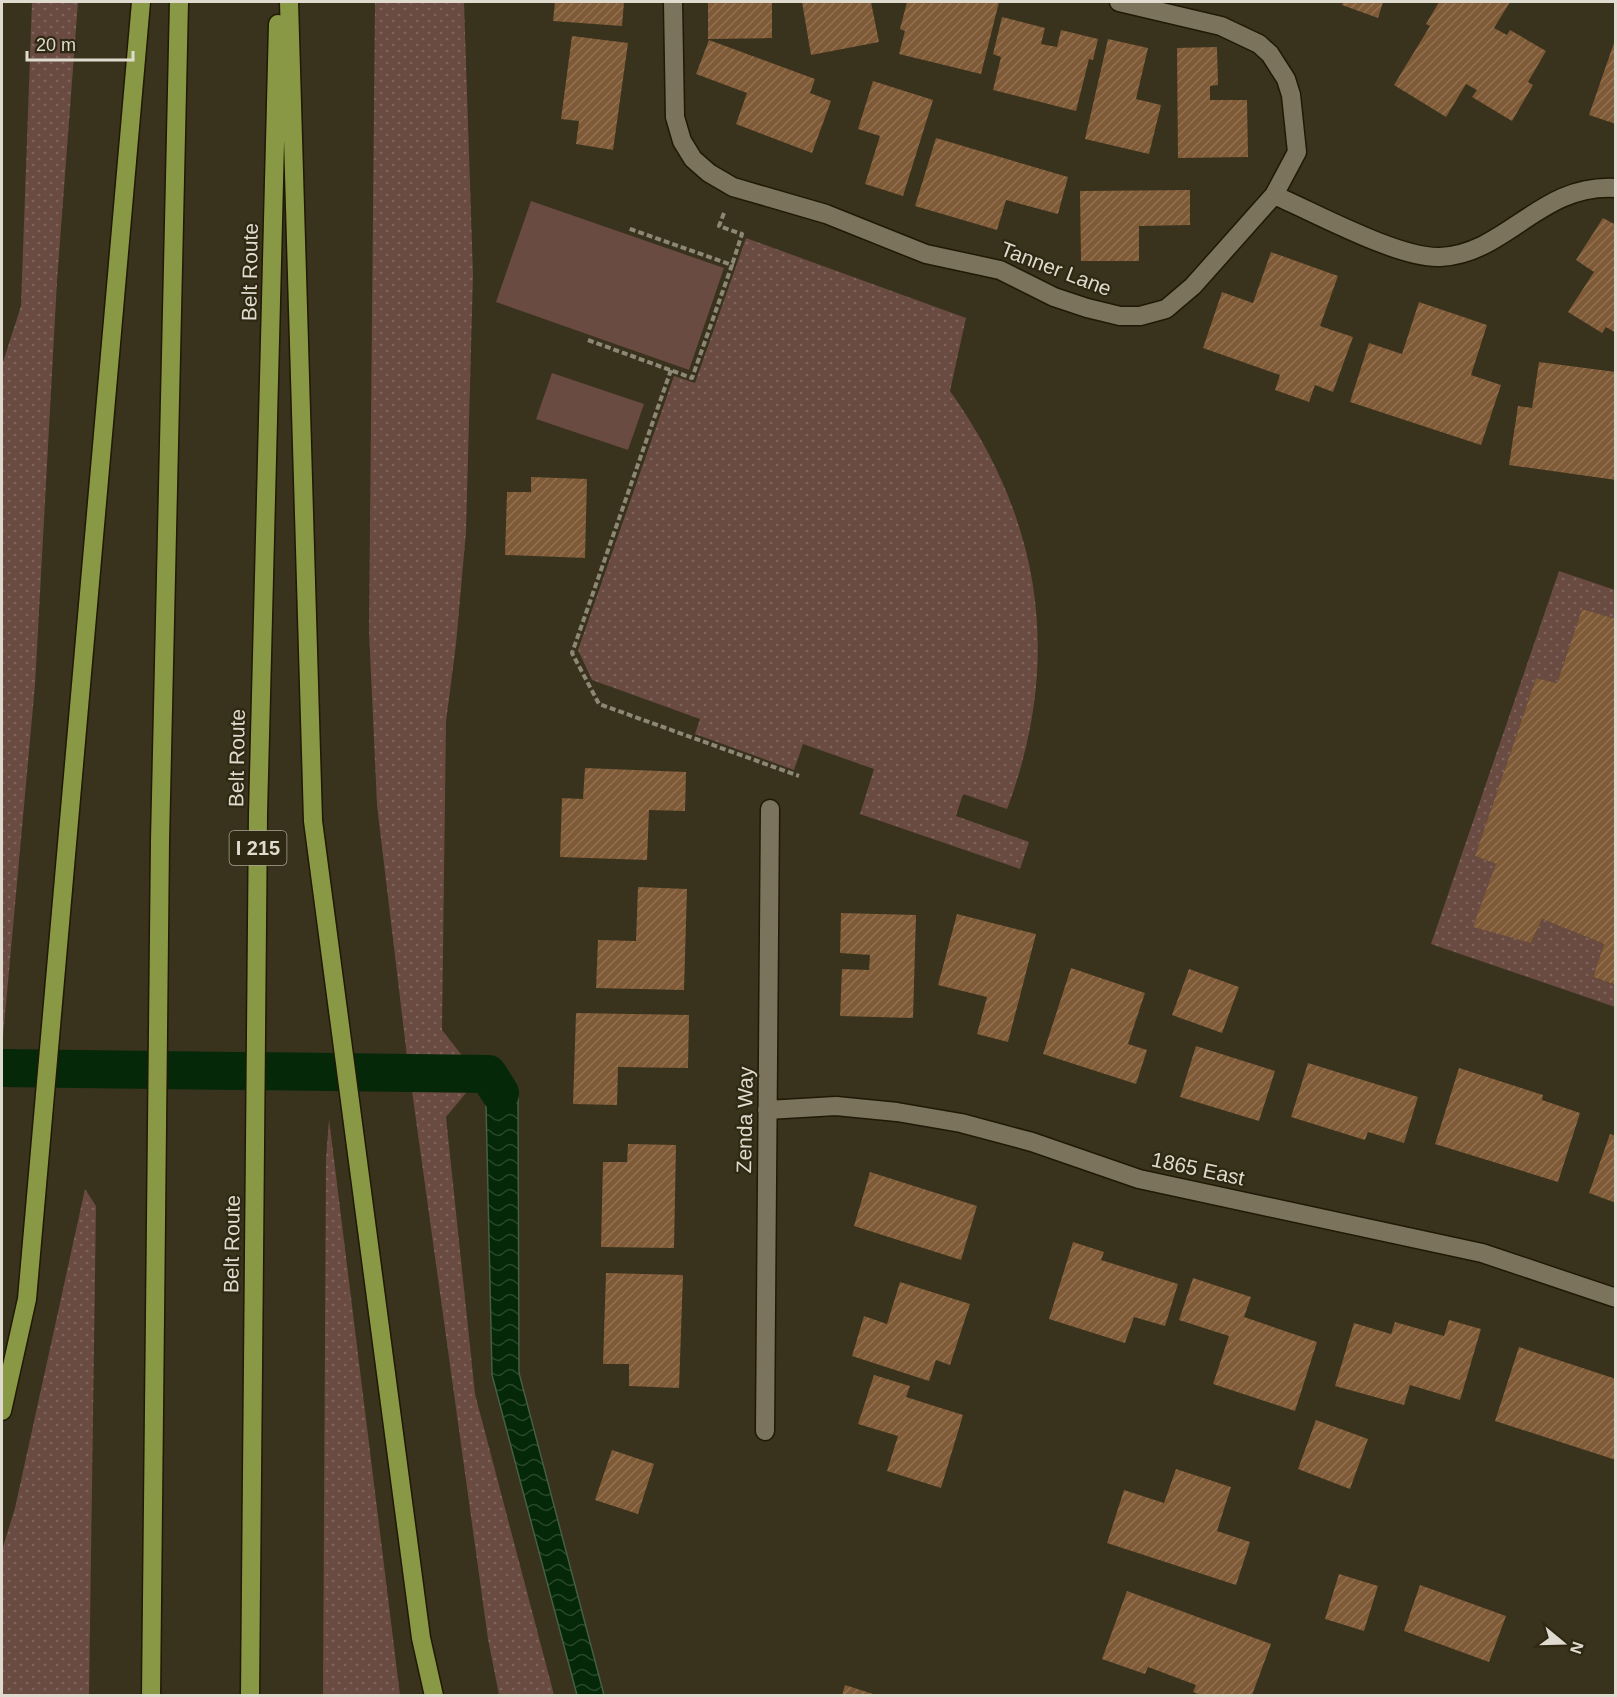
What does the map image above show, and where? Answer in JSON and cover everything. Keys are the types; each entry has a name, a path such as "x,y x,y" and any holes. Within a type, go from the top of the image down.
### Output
{"highway":[{"path":"2,1411 27,1299 141,2"},
{"path":"151,1695 160,829 179,2"},
{"name":"Belt Route","path":"250,1695 258,814 279,2"},
{"path":"289,2 313,821 426,1695"},
{"path":"420,1638 434,1695"}],"street":[{"name":"Tanner Lane","path":"673,2 675,117 678,130 693,159 709,173 733,187 826,214 926,254 994,268 1054,297 1088,308 1120,315 1140,316 1166,309 1177,302 1274,195 1297,153 1291,95 1286,78 1270,54 1248,37 1228,29 1119,2"},
{"path":"1274,195 1387,245 1438,257 1471,250 1561,196 1594,188 1616,188"},
{"name":"Zenda Way","path":"765,1431 770,809"},
{"name":"1865 East","path":"767,1110 836,1106 897,1112 961,1123 1032,1142 1139,1179 1482,1253 1616,1298"}],"path":[{"path":"588,340 692,378 742,234 719,226 733,187"},
{"path":"627,228 732,265"},
{"path":"671,370 572,653 599,704 799,776"}],"shaded area":[{"path":"32,2 78,2 57,281 35,685 2,1048 2,365 21,306"},
{"path":"375,2 464,2 473,275 466,532 446,722 442,1030 471,1067 408,1065 377,805 369,630"},
{"path":"531,201 724,268 689,370 496,302"},
{"path":"746,238 966,318 950,391 981,440 1006,490 1023,541 1034,593 1038,645 1035,699 1024,754 1007,809 963,794 956,816 1029,842 1020,869 860,814 874,769 803,744 794,770 695,734 700,719 592,680 578,650 674,376 695,383"},
{"path":"552,373 644,404 628,450 536,419"},
{"path":"1559,571 1615,590 1615,619 1582,609 1557,683 1536,678 1475,856 1496,864 1531,943 1542,919 1604,944 1593,977 1615,985 1615,1007 1431,944"},
{"path":"420,1087 471,1087 446,1117 475,1394 554,1695 499,1695 488,1639 412,1091"},
{"path":"329,1119 400,1695 323,1695 326,1159"},
{"path":"85,1189 96,1206 89,1695 2,1695 2,1550 15,1508"}],"water":[{"path":"461,1056 497,1060 518,1097 519,1373 604,1695 577,1695 492,1375 486,1104 478,1085 456,1085"}],"building":[{"path":"555,2 624,2 622,26 553,21"},
{"path":"708,2 772,2 772,38 708,39"},
{"path":"802,2 871,2 879,42 811,55"},
{"path":"907,2 999,2 981,74 899,54 905,31 900,29"},
{"path":"1343,2 1383,2 1378,18 1342,5"},
{"path":"1439,2 1510,2 1494,28 1507,35 1510,30 1546,51 1528,82 1533,85 1512,121 1472,97 1477,90 1466,84 1446,117 1394,85 1430,26 1426,24"},
{"path":"1002,17 1045,28 1041,44 1057,47 1061,30 1098,39 1093,60 1089,59 1076,111 993,90 1001,57 993,54"},
{"path":"572,36 628,43 613,150 576,144 579,121 561,119"},
{"path":"1108,39 1148,48 1136,99 1161,105 1149,154 1085,139"},
{"path":"709,40 815,79 810,93 831,101 812,153 736,124 747,93 696,74"},
{"path":"1616,40 1616,124 1589,115"},
{"path":"1217,47 1218,85 1210,86 1210,100 1247,100 1248,157 1178,158 1177,48"},
{"path":"873,81 933,100 903,196 865,184 880,136 858,129"},
{"path":"936,138 1068,177 1058,214 1006,200 997,230 915,206"},
{"path":"1190,190 1190,225 1139,226 1139,261 1081,261 1080,191"},
{"path":"1603,218 1616,225 1616,333 1606,327 1602,333 1568,312 1594,272 1576,260"},
{"path":"1271,252 1338,276 1320,326 1353,337 1333,392 1315,385 1309,402 1275,390 1280,375 1203,348 1222,292 1253,303"},
{"path":"1419,302 1487,325 1471,375 1501,385 1481,445 1350,402 1369,343 1402,354"},
{"path":"1539,362 1616,372 1616,480 1509,465 1518,406 1532,408"},
{"path":"531,477 587,479 585,558 505,555 507,492 531,492"},
{"path":"1582,609 1616,619 1616,985 1593,977 1604,944 1542,919 1531,943 1473,927 1496,864 1475,856 1536,678 1557,683"},
{"path":"585,768 686,772 685,811 649,810 647,860 560,857 562,798 583,799"},
{"path":"638,887 687,889 684,990 596,988 598,940 636,941"},
{"path":"841,913 916,915 913,1018 840,1016 842,969 869,970 870,955 840,953"},
{"path":"957,914 1036,934 1008,1042 977,1034 987,997 938,985"},
{"path":"1071,968 1145,993 1128,1044 1147,1050 1136,1084 1043,1054"},
{"path":"1189,969 1239,987 1222,1033 1172,1015"},
{"path":"576,1013 689,1015 688,1068 618,1067 617,1105 573,1104"},
{"path":"1196,1046 1275,1071 1259,1121 1180,1097"},
{"path":"1308,1063 1418,1097 1404,1143 1368,1132 1365,1140 1291,1117"},
{"path":"1459,1068 1543,1095 1542,1100 1580,1113 1558,1182 1435,1144"},
{"path":"1610,1134 1616,1136 1616,1203 1589,1193"},
{"path":"628,1144 676,1145 674,1248 601,1247 603,1162 627,1162"},
{"path":"870,1172 977,1206 961,1260 854,1226"},
{"path":"1073,1242 1104,1252 1101,1260 1178,1284 1165,1326 1134,1317 1125,1343 1049,1319"},
{"path":"606,1273 683,1275 679,1388 629,1386 629,1364 603,1364"},
{"path":"1193,1278 1251,1297 1244,1317 1317,1342 1295,1411 1213,1384 1229,1336 1179,1320"},
{"path":"900,1282 970,1304 950,1365 936,1360 929,1381 852,1356 864,1316 887,1324"},
{"path":"1449,1320 1481,1329 1460,1400 1410,1385 1404,1405 1335,1386 1354,1323 1391,1334 1395,1322 1444,1336"},
{"path":"1519,1347 1616,1379 1616,1460 1495,1421"},
{"path":"874,1375 910,1386 906,1397 963,1415 941,1488 887,1471 898,1436 858,1424"},
{"path":"1316,1420 1368,1439 1350,1489 1298,1469"},
{"path":"612,1450 654,1464 638,1514 595,1500"},
{"path":"1176,1469 1231,1487 1217,1531 1250,1542 1236,1585 1107,1543 1124,1490 1164,1503"},
{"path":"1339,1574 1378,1586 1364,1631 1325,1619"},
{"path":"1420,1585 1506,1616 1489,1662 1404,1631"},
{"path":"1127,1591 1271,1644 1252,1695 1201,1695 1193,1692 1196,1685 1148,1667 1145,1674 1102,1659"},
{"path":"845,1685 873,1694 842,1695"}],"waterway":[{"path":"2,1068 488,1074 500,1093"}]}
